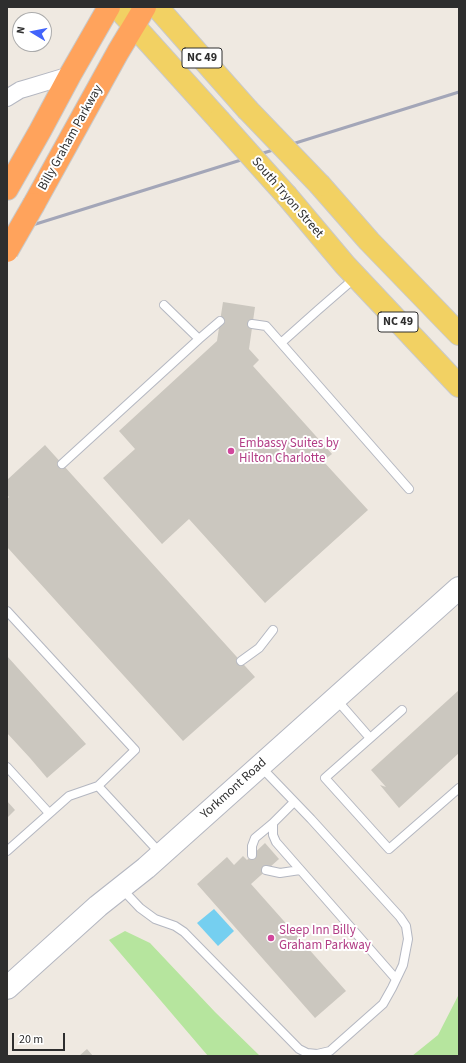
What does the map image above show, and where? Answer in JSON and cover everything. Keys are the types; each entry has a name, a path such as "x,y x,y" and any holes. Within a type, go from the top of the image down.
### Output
{"highway":[{"path":"7,189 109,7"},
{"name":"Billy Graham Parkway","path":"7,251 118,52 140,16"}],"main road":[{"name":"South Tryon Street","path":"118,7 140,16 219,120 287,196 356,277 459,386"},
{"name":"NC 49","path":"157,7 247,109 320,185 369,241 459,334"}],"street":[{"path":"7,98 20,90 70,75"},
{"name":"Yorkmont Road","path":"7,988 98,906 161,855 459,588"}],"lane":[{"path":"282,343 356,277"},
{"path":"164,305 199,339"},
{"path":"62,464 220,321"},
{"path":"252,324 266,326 409,489"},
{"path":"7,611 135,750 98,786 69,796 7,851"},
{"path":"241,661 259,648 273,630"},
{"path":"335,698 370,738"},
{"path":"402,710 325,778 389,849 459,788"},
{"path":"121,888 140,908 155,919 175,926 184,932 300,1050 307,1053 316,1054 330,1050 383,1004 403,965 408,939 406,926 316,825 260,766"},
{"path":"7,767 49,814"},
{"path":"98,786 161,855"},
{"path":"252,855 252,846 255,838 294,802"},
{"path":"273,823 273,835 276,842 396,980"},
{"path":"266,870 280,873 300,870"}],"green space":[{"path":"125,931 150,943 215,1012 260,1056 208,1056 109,940"},
{"path":"459,994 459,1056 412,1056 438,1035"}],"water":[{"path":"214,909 234,931 218,946 197,923"}],"building":[{"name":"Embassy Suites by Hilton Charlotte","path":"223,302 255,307 249,349 259,360 253,366 332,454 323,461 368,510 265,603 189,519 162,544 103,478 135,449 119,431 217,341"},
{"path":"45,445 255,677 183,741 7,547 7,499 9,497 7,495 7,480"},
{"path":"7,656 86,744 47,778 7,733"},
{"path":"459,690 459,753 399,808 380,785 386,787 371,770"},
{"path":"7,801 15,810 7,818"},
{"name":"Sleep Inn Billy Graham Parkway","path":"265,843 279,859 251,884 346,991 315,1018 197,884 227,857 234,865 243,856 247,860"},
{"path":"87,1049 93,1056 79,1056"}],"railway":[{"path":"7,233 459,92"}],"place":[{"name":"Embassy Suites by Hilton Charlotte","path":"231,451"},
{"name":"Sleep Inn Billy Graham Parkway","path":"271,938"}]}
